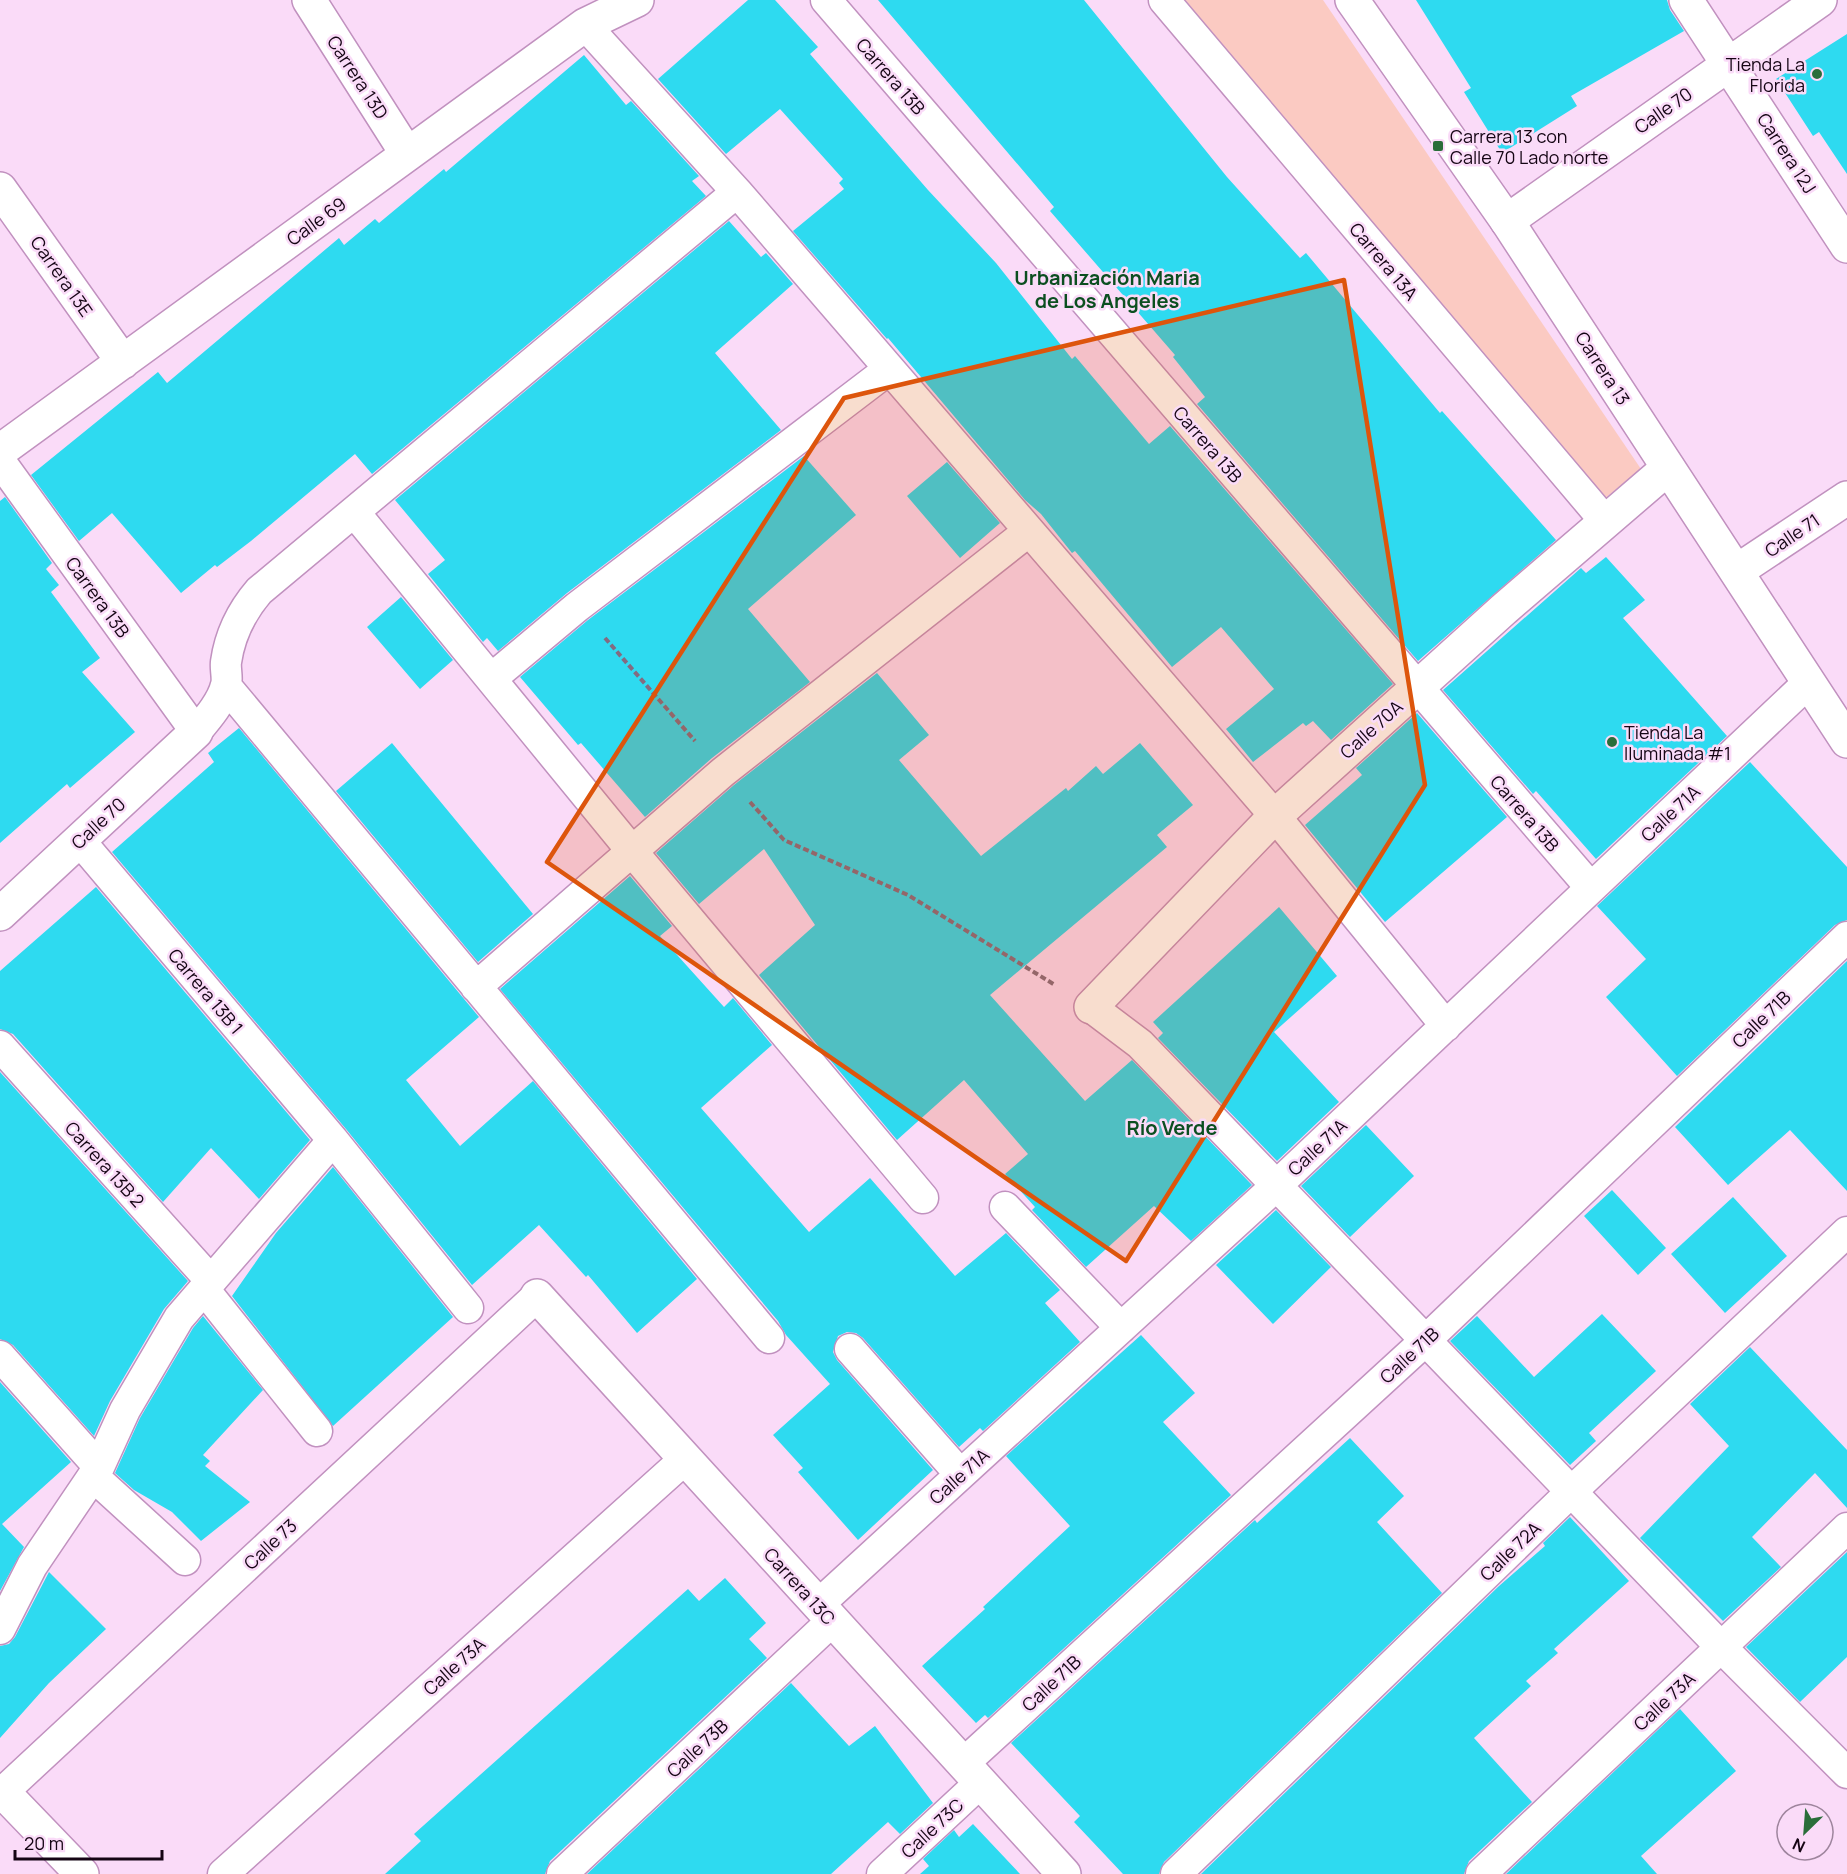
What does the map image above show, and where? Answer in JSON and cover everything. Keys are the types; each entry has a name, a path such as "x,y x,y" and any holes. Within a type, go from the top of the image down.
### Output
{"street":[{"name":"Carrera 13D","path":"309,0 407,154"},
{"name":"Calle 69","path":"0,452 585,25 637,0"},
{"name":"Carrera 13","path":"1352,0 1507,221 1847,741"},
{"name":"Carrera 12J","path":"1686,0 1847,246"},
{"name":"Calle 70","path":"1507,221 1820,0"},
{"name":"Carrera 13E","path":"0,189 123,362"},
{"name":"Calle 70A","path":"1091,1007 1275,816 1605,521 1668,468"},
{"name":"Calle 71","path":"1737,571 1847,498"},
{"name":"Calle 70","path":"4,903 80,841 196,732"},
{"name":"Carrera 13C","path":"537,1296 1064,1874"},
{"path":"3,1792 82,1874"}],"lane":[{"name":"Carrera 13B","path":"826,0 1591,888"},
{"name":"Carrera 13A","path":"1164,0 1605,521"},
{"path":"585,25 737,192 888,370 1275,816 1446,1026"},
{"path":"196,732 210,717 226,686 226,662 235,628 244,609 259,591 737,192"},
{"path":"491,679 577,607 888,370"},
{"name":"Carrera 13B","path":"0,461 196,732"},
{"path":"355,513 631,850 923,1198"},
{"path":"476,987 723,772 1029,531"},
{"name":"Calle 71A","path":"825,1613 960,1474 1276,1186 1809,682"},
{"path":"226,686 769,1338"},
{"name":"Carrera 13B 1","path":"80,841 333,1140 468,1308"},
{"name":"Calle 71B","path":"973,1773 1847,937"},
{"path":"1091,1007 1140,1044 1721,1647 1847,1773"},
{"name":"Carrera 13B 2","path":"0,1046 207,1285 317,1431"},
{"path":"0,1629 32,1566 96,1472 125,1410 179,1318 333,1140"},
{"path":"1005,1207 1121,1328"},
{"name":"Calle 72A","path":"1176,1874 1571,1491 1847,1232"},
{"name":"Calle 73","path":"3,1792 537,1296"},
{"path":"850,1348 960,1474"},
{"path":"0,1356 96,1472 185,1560"},
{"name":"Calle 73A","path":"223,1874 685,1459"},
{"name":"Calle 73A","path":"1481,1874 1847,1528"},
{"name":"Calle 73B","path":"562,1874 825,1613"},
{"name":"Calle 73C","path":"882,1874 973,1773"}],"path":[{"path":"577,607 784,840 908,895 1091,1007"}],"highlighted area":[{"path":"1344,280 1425,785 1126,1261 547,862 844,398"}],"shaded area":[{"path":"1185,0 1323,0 1641,469 1604,499"}],"building":[{"path":"748,0 775,0 818,47 810,54 928,190 996,263 1072,359 1075,356 1149,444 1170,426 1393,684 1331,740 1313,721 1306,726 1303,723 1253,762 1226,729 1274,689 1221,627 1172,667 1075,551 1072,553 1041,514 1025,500 888,338 793,231 844,189 839,183 843,179 780,109 726,154 658,79"},
{"path":"878,0 1084,0 1227,177 1300,258 1306,253 1440,413 1442,411 1556,540 1418,661 1197,404 1205,397 1173,357 1175,355 1050,211 1054,207"},
{"path":"1416,0 1667,0 1670,10 1684,31 1571,96 1577,106 1502,153 1464,92 1471,88"},
{"path":"1847,34 1847,174 1819,132 1813,136 1776,79"},
{"path":"584,55 626,105 631,101 699,176 692,181 706,196 372,474 355,454 251,541 217,567 215,565 181,593 112,513 79,541 31,475 158,372 167,383 339,238 344,245 375,219 379,223 444,169 446,172"},
{"path":"729,221 761,257 766,253 793,284 715,353 781,430 567,593 498,651 487,638 483,642 428,574 445,560 395,500"},
{"path":"804,456 856,515 748,609 810,682 712,758 645,817 581,743 578,745 520,677 588,620"},
{"path":"947,462 1000,523 960,558 907,496"},
{"path":"5,497 52,563 46,569 59,585 51,592 100,658 82,672 135,732 70,788 67,784 0,843 0,501"},
{"path":"1606,557 1645,600 1623,618 1727,736 1596,859 1536,791 1533,794 1443,690 1581,568 1586,573"},
{"path":"401,597 453,660 420,689 367,627"},
{"path":"877,673 929,735 899,760 981,856 1066,788 1068,791 1096,766 1103,774 1140,743 1193,805 1157,835 1167,847 990,995 1085,1101 1132,1060 1252,1185 1191,1241 1154,1206 1086,1267 1032,1210 1035,1207 1005,1174 1028,1154 964,1080 897,1140 759,975 815,925 764,849 699,904 656,853 734,785"},
{"path":"1417,713 1507,817 1385,922 1305,825 1362,775 1356,768"},
{"path":"239,728 479,1017 406,1080 460,1146 533,1081 697,1279 637,1333 588,1275 586,1277 539,1225 472,1285 346,1129 112,852 214,762 208,753"},
{"path":"392,743 533,914 478,962 336,791"},
{"path":"1750,762 1847,867 1847,920 1835,925 1677,1076 1606,997 1646,959 1597,906"},
{"path":"630,876 672,926 660,936 724,1007 733,998 772,1045 701,1108 809,1232 870,1178 955,1276 1006,1233 1060,1290 1045,1303 1080,1342 983,1431 980,1428 959,1447 863,1338 856,1333 847,1332 838,1336 833,1352 837,1360 933,1470 858,1540 798,1472 803,1468 773,1435 830,1384 786,1335 778,1321 500,989"},
{"path":"96,887 310,1140 259,1199 211,1148 163,1202 13,1034 0,1029 0,971"},
{"path":"1279,907 1337,976 1274,1032 1339,1102 1277,1161 1158,1038 1163,1033 1153,1022"},
{"path":"1847,961 1847,1191 1790,1130 1728,1185 1675,1127"},
{"path":"0,1072 188,1281 164,1309 110,1401 94,1436 13,1345 0,1339"},
{"path":"1366,1125 1414,1176 1350,1237 1301,1186"},
{"path":"333,1167 453,1317 333,1426 232,1296 276,1233"},
{"path":"1612,1190 1666,1248 1638,1275 1584,1216"},
{"path":"1733,1197 1787,1256 1725,1313 1671,1254"},
{"path":"1276,1210 1331,1267 1273,1324 1216,1265"},
{"path":"1602,1314 1656,1371 1589,1433 1596,1441 1570,1465 1450,1341 1477,1316 1534,1377"},
{"path":"203,1316 263,1390 203,1455 210,1461 205,1466 250,1502 201,1541 172,1512 134,1490 115,1473 140,1418 193,1328"},
{"path":"1141,1335 1195,1393 1163,1422 1231,1495 988,1718 985,1715 976,1723 922,1666 985,1609 983,1607 1070,1526 1006,1456"},
{"path":"1750,1347 1847,1450 1847,1508 1815,1473 1752,1537 1781,1567 1723,1621 1640,1538 1729,1446 1690,1404"},
{"path":"0,1382 71,1462 2,1524 24,1547 0,1591"},
{"path":"1350,1438 1404,1496 1377,1522 1442,1593 1164,1862 1159,1874 1123,1874 1074,1822 1080,1816 1011,1743 1255,1520 1257,1523"},
{"path":"1570,1517 1629,1581 1554,1649 1558,1653 1526,1681 1531,1686 1474,1738 1532,1802 1469,1861 1464,1874 1201,1874 1499,1586 1545,1546 1543,1543"},
{"path":"1847,1552 1847,1657 1800,1702 1746,1647"},
{"path":"49,1572 106,1629 49,1683 0,1738 0,1646 9,1644 15,1637"},
{"path":"725,1578 766,1623 749,1639 767,1658 550,1861 545,1874 385,1874 421,1841 414,1834 688,1589 699,1601"},
{"path":"791,1683 849,1746 875,1726 933,1803 900,1834 888,1822 831,1874 587,1874"},
{"path":"1680,1709 1736,1771 1641,1856 1657,1874 1506,1874"},
{"path":"973,1824 1020,1874 920,1874 929,1866 923,1859 954,1830 959,1837"}],"place":[{"name":"Tienda La Florida","path":"1817,74"},
{"name":"Carrera 13 con Calle 70 Lado norte","path":"1438,146"},
{"name":"Tienda La Iluminada #1","path":"1612,742"}],"district":[{"name":"Urbanización Maria de Los Angeles","path":"1107,288"},
{"name":"Río Verde","path":"1172,1127"}]}
